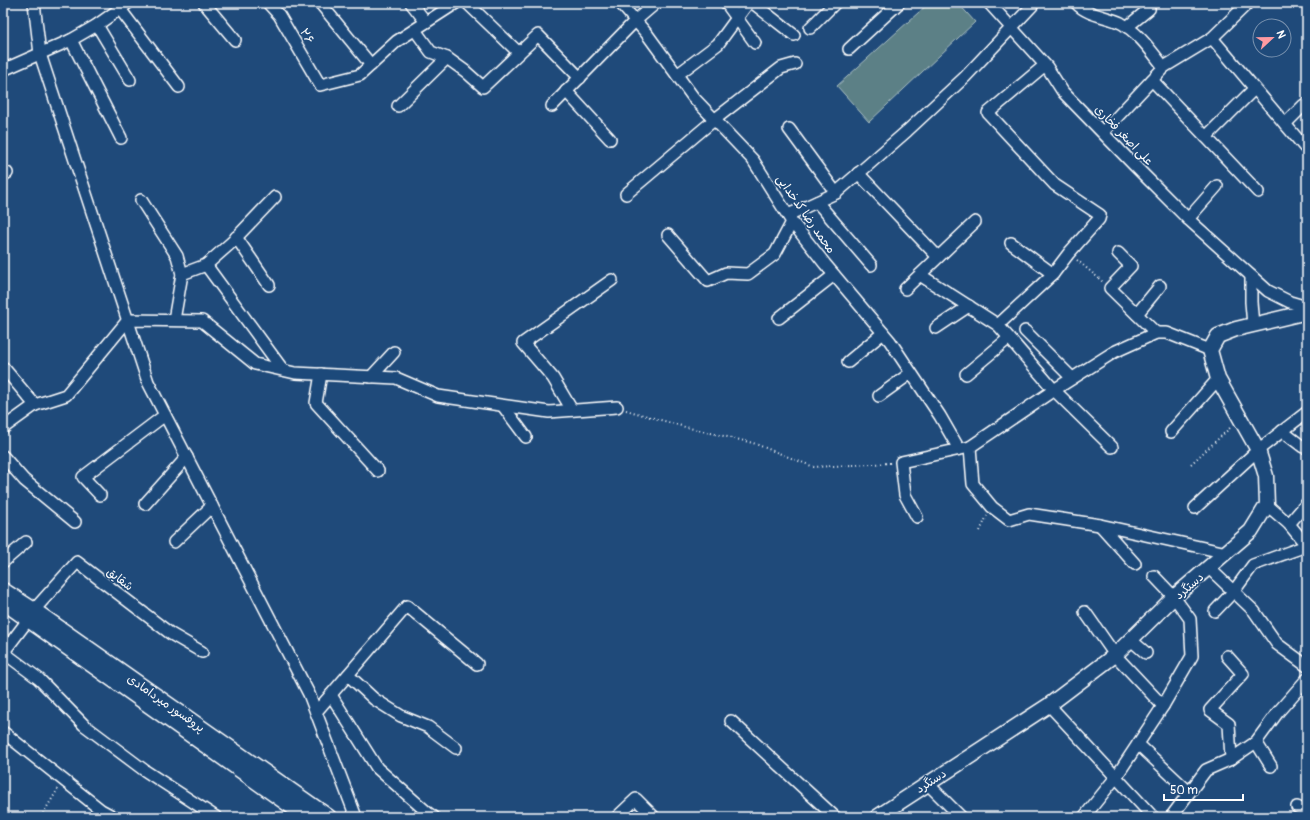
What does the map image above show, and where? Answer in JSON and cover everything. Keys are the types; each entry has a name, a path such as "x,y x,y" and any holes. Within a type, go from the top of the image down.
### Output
{"main road":[{"path":"1267,505 1266,476 1258,450 1218,378 1210,350 1218,336 1236,329 1307,312"},
{"name":"دستگرد","path":"876,817 1049,705 1114,655 1174,598 1251,531 1267,505"},
{"name":"پروفسور میردامادی","path":"3,590 31,615 306,817"},
{"name":"پروفسور میردامادی","path":"3,602 31,615 329,817"}],"street":[{"path":"34,3 40,54 148,382 309,694 356,817"},
{"path":"204,3 235,40"},
{"name":"۲۶","path":"268,3 279,15 320,85 360,75 371,65"},
{"path":"320,3 371,65 397,41 456,3"},
{"path":"411,3 426,22"},
{"path":"467,3 518,53"},
{"name":"محمد رضا کدخدایی","path":"620,3 647,34 692,97 753,160 790,218 834,275 890,341 940,416 964,448"},
{"path":"552,106 636,21 656,3"},
{"path":"726,3 755,43"},
{"path":"677,75 718,44 748,3"},
{"path":"753,3 794,35"},
{"path":"810,28 835,3"},
{"path":"849,48 899,3"},
{"name":"علی اصغر فخاری","path":"989,3 1045,65 1063,92 1188,218 1268,291 1290,302 1307,307"},
{"path":"1076,3 1096,15 1120,23 1127,27 1135,33 1164,67"},
{"path":"1127,27 1149,9 1146,3"},
{"path":"1103,132 1164,67 1212,38 1248,3"},
{"path":"3,70 71,40 97,25 124,6 179,87"},
{"path":"668,235 708,281 726,273 748,274 775,254 790,218 836,193 858,174 965,77 1032,6"},
{"path":"97,25 130,80"},
{"path":"415,30 431,52 447,58 483,87 538,35 580,78"},
{"path":"1212,38 1307,150"},
{"path":"71,40 121,138"},
{"path":"398,106 447,58"},
{"path":"626,194 714,120 781,68 796,64"},
{"path":"998,325 1053,274 1099,219 1100,215 1054,185 988,113 1045,65"},
{"path":"1152,80 1258,192"},
{"path":"1206,137 1254,89"},
{"path":"566,91 610,139"},
{"path":"1285,124 1304,105"},
{"path":"789,129 836,193"},
{"path":"858,174 938,257"},
{"path":"1188,218 1217,186"},
{"path":"182,274 206,265 236,238 275,197"},
{"path":"141,200 177,256 182,274 174,320"},
{"path":"817,202 871,265"},
{"path":"905,289 975,222"},
{"path":"236,238 269,285"},
{"path":"1011,243 1053,274"},
{"path":"1118,253 1131,266 1110,288 1156,333"},
{"path":"206,265 282,370"},
{"path":"779,318 834,275"},
{"path":"920,275 998,325 1054,390 1112,447"},
{"path":"1250,276 1250,302 1253,325"},
{"path":"572,410 553,378 523,343 612,280"},
{"path":"1137,314 1160,286"},
{"path":"936,328 969,306"},
{"path":"128,320 202,320 255,364 295,373 396,378 438,396 549,412 618,407"},
{"path":"3,428 35,405 66,396 128,320"},
{"path":"1025,331 1072,378"},
{"path":"848,362 883,333"},
{"path":"917,517 906,495 901,462 964,448 1114,352 1156,333 1167,333 1210,350"},
{"path":"966,374 1009,338"},
{"path":"371,377 394,352"},
{"path":"3,367 35,405"},
{"path":"879,396 911,373"},
{"path":"322,374 316,403 378,470"},
{"path":"1171,432 1218,378"},
{"path":"503,406 526,437"},
{"path":"1195,508 1258,450 1307,412"},
{"path":"100,495 83,477 165,415"},
{"path":"1282,431 1303,448"},
{"path":"964,448 973,484 992,507 1009,520 1029,514 1100,525 1227,553"},
{"path":"3,456 24,480 75,522"},
{"path":"145,504 187,457"},
{"path":"1289,524 1307,503"},
{"path":"1215,611 1234,591 1253,565 1307,546 1289,524 1267,505"},
{"path":"174,542 212,506"},
{"path":"1100,525 1135,564"},
{"path":"3,562 26,542"},
{"name":"شقایق","path":"31,615 77,562 171,634 202,652"},
{"path":"1209,568 1254,611 1277,644 1307,666"},
{"path":"1084,817 1116,777 1163,706 1192,656 1190,619 1174,598 1154,576"},
{"path":"316,712 407,606 477,664"},
{"path":"1085,612 1114,655 1163,706"},
{"path":"31,615 3,653 39,680 84,725 144,770 216,817"},
{"path":"1131,640 1146,653"},
{"path":"1227,656 1243,674 1210,710 1229,724 1231,759"},
{"path":"348,674 374,699 401,716 428,727 456,748"},
{"path":"1171,817 1206,770 1231,759 1256,742 1278,712 1307,679"},
{"path":"331,695 377,768 434,817"},
{"path":"1049,705 1153,817"},
{"path":"731,721 835,817"},
{"path":"3,732 102,810 114,817"},
{"path":"1256,742 1271,766"},
{"path":"1138,744 1189,792"},
{"path":"928,784 961,817"},
{"path":"617,817 636,799 654,817"},
{"path":"1297,806 1307,812"}],"path":[{"path":"1069,253 1110,288"},
{"path":"618,407 685,428 753,443 814,467 901,462"},
{"path":"1191,464 1240,419"},
{"path":"980,531 992,507"},
{"path":"41,817 63,779"}],"green space":[{"path":"929,3 958,3 975,22 869,122 837,86"}]}
